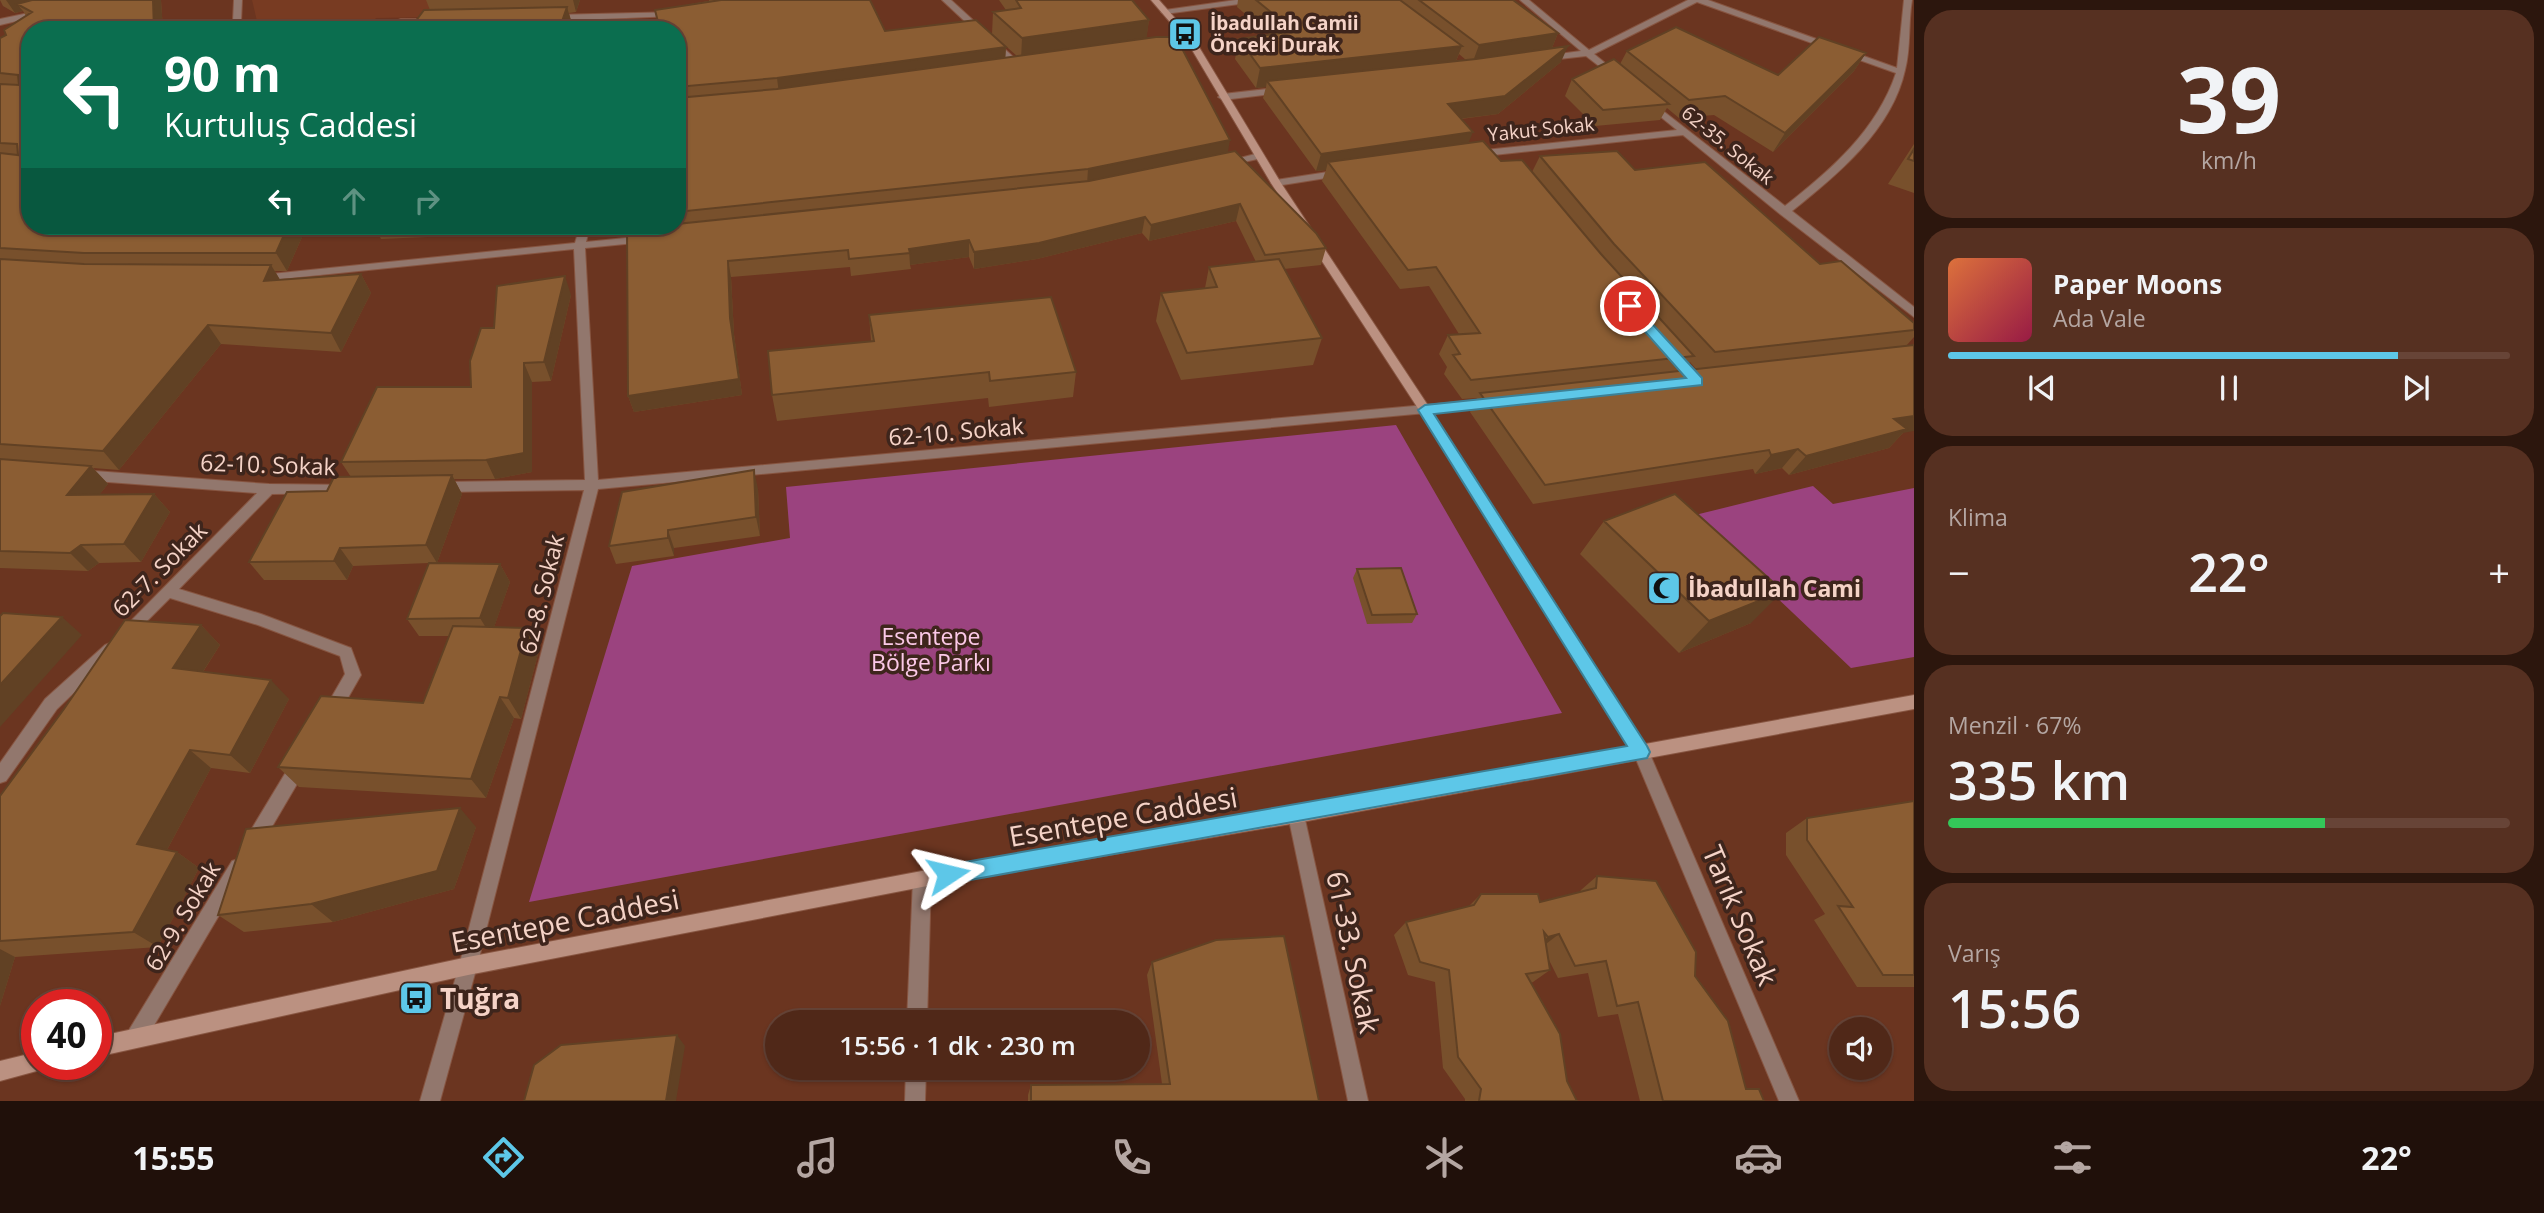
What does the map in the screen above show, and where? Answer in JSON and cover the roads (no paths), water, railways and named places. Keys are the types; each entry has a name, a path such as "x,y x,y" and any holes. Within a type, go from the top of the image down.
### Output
{"street":[{"path":"237,21 238,0"},
{"path":"946,0 1018,66"},
{"path":"1155,0 1192,42 1276,183 1425,410 1641,752"},
{"path":"1165,12 1254,0"},
{"path":"1524,0 1631,88"},
{"path":"1535,61 1589,53 1694,0"},
{"path":"1700,0 1900,72"},
{"path":"1784,212 1837,171 1873,127 1900,72 1904,15 1908,0"},
{"path":"0,22 53,10"},
{"path":"537,19 649,12 689,13"},
{"path":"1179,44 1192,42"},
{"path":"1006,68 1029,65"},
{"path":"1223,97 1291,89"},
{"name":"62-35. Sokak","path":"1642,97 1914,313"},
{"name":"Yakut Sokak","path":"1460,156 1684,132"},
{"path":"1500,151 1509,162"},
{"path":"1220,164 1259,156"},
{"path":"1276,183 1355,172"},
{"name":"62-8. Sokak","path":"430,1101 468,966 592,485 579,246 582,235"},
{"path":"251,277 279,278 661,237"},
{"name":"62-10. Sokak","path":"430,487 592,485 1506,401"},
{"name":"62-10. Sokak","path":"67,474 269,489 363,488"},
{"name":"62-7. Sokak","path":"0,776 51,704 169,593 269,489"},
{"path":"169,593 261,620 346,652 354,675 325,721"},
{"name":"Esentepe Caddesi","path":"112,1043 468,966 922,879 1296,815 1914,702"},
{"name":"62-9. Sokak","path":"136,1037 311,745"},
{"name":"Tarık Sokak","path":"1641,752 1789,1101"},
{"name":"61-33. Sokak","path":"1296,815 1358,1101"},
{"path":"918,1010 922,879"},
{"path":"0,1071 21,1066"},
{"path":"915,1101 916,1080"}],"place":[{"name":"İbadullah Camii Önceki Durak","path":"1185,34"},
{"name":"İbadullah Cami","path":"1664,588"},
{"name":"Tuğra","path":"416,998"}],"park label":[{"name":"Esentepe Bölge Parkı","path":"931,649"}]}
